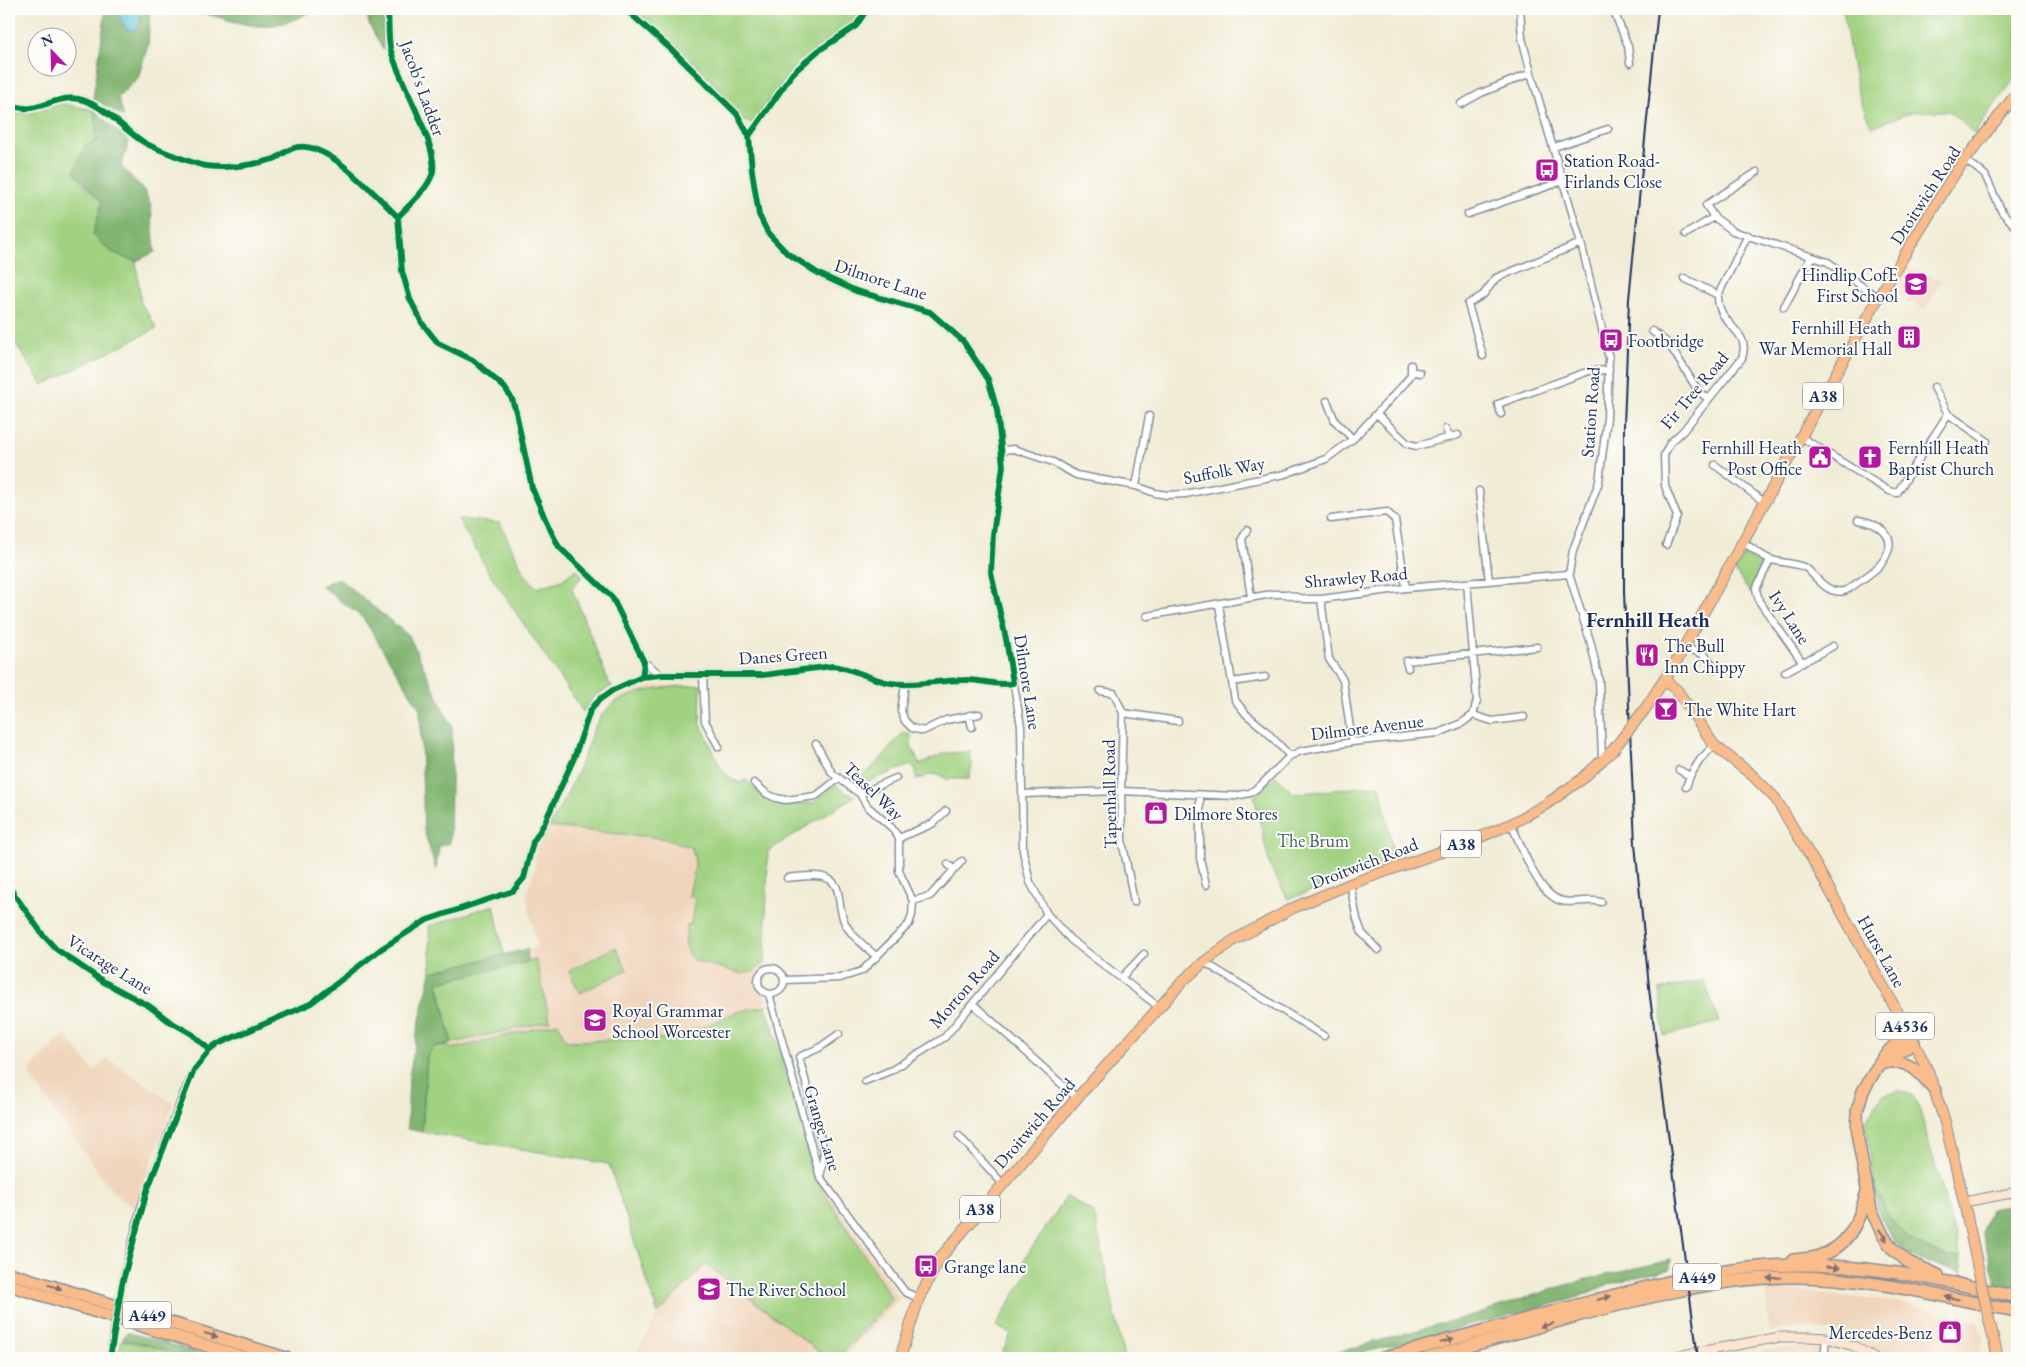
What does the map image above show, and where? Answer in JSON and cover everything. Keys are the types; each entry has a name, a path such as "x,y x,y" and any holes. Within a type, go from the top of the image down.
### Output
{"highway":[{"path":"1908,1031 1891,1048 1884,1064 1863,1091 1857,1112 1858,1139 1867,1190 1876,1223 1892,1248 1908,1262 1949,1281"},
{"path":"1884,1064 1914,1042"},
{"path":"1884,1064 1901,1062 1912,1066 1935,1090"},
{"path":"1771,1266 1797,1259 1815,1257 1837,1248 1852,1233 1861,1213 1867,1190"},
{"name":"A449","path":"1383,1358 1629,1291 1716,1273 1771,1266 1854,1268 1949,1281 2017,1297"},
{"name":"A449","path":"9,1272 286,1358"},
{"name":"A449","path":"1427,1358 1623,1303 1681,1290 1743,1280 1790,1277 1838,1280 1906,1289 2017,1311"},
{"name":"A449","path":"9,1285 246,1358"}],"main road":[{"name":"Droitwich Road","path":"900,1358 919,1298 940,1258 1002,1183 1077,1098 1183,981 1204,962 1234,940 1293,908 1350,884 1471,841 1511,824 1544,805 1582,779 1613,750 1665,681 1878,298 1964,161 2017,93"},
{"name":"Hurst Lane","path":"1665,681 1676,690 1714,745 1752,775 1780,805 1814,862 1914,1042 1935,1090 1945,1122 1998,1358"}],"street":[{"name":"Jacob's Ladder","path":"388,9 390,47 426,138 433,162 432,174 426,185 398,217"},
{"name":"Dilmore Lane","path":"625,9 720,96 737,114 749,136 759,214 768,233 787,254 818,274 856,291 930,312 963,341 988,379 997,410 1004,466 993,534 991,573 1006,639 1021,726 1023,851 1030,882 1048,914 1071,940 1159,1007"},
{"path":"749,136 793,73 818,52 856,26 867,9"},
{"name":"Station Road","path":"1520,9 1522,38 1581,243 1604,336 1609,370 1607,418 1599,482 1573,550 1569,574 1591,644 1599,680 1602,759"},
{"path":"1616,9 1616,14 1628,46 1630,63"},
{"path":"1461,104 1481,93 1531,73"},
{"path":"9,106 30,108 61,99 82,99 92,104 146,144 205,166 261,162 276,158 292,148 310,147 323,153 350,172 398,217 402,271 410,299 422,323 438,343 473,360 506,388 516,412 532,488 559,547 612,597 644,662 661,675"},
{"path":"1554,147 1608,129"},
{"path":"1964,161 1976,167 1985,176 2002,212 2017,228"},
{"path":"1757,172 1706,205 1714,217 1733,231 1828,262 1878,298"},
{"path":"1468,214 1563,181"},
{"path":"1686,234 1714,217"},
{"path":"1684,278 1718,295 1748,235"},
{"path":"1483,356 1468,304 1483,295 1496,278 1581,243"},
{"path":"1784,307 1811,257"},
{"name":"Fir Tree Road","path":"1666,545 1677,516 1665,486 1664,454 1670,443 1683,431 1742,358 1744,350 1742,338 1721,313 1718,306 1718,295"},
{"path":"1652,331 1669,344 1699,392 1708,399"},
{"name":"Suffolk Way","path":"1002,450 1014,449 1053,462 1076,474 1136,486 1167,495 1185,494 1285,474 1326,459 1353,439 1377,414 1411,375 1411,368 1420,372"},
{"path":"1501,414 1498,404 1589,371 1609,370"},
{"path":"1934,387 1948,414 1987,441"},
{"path":"1327,401 1335,421 1353,439"},
{"path":"1377,414 1408,444 1417,446 1458,434"},
{"path":"1801,437 1889,491 1898,493 1948,414"},
{"path":"1136,486 1149,416"},
{"path":"1446,429 1449,437"},
{"path":"1716,465 1764,502"},
{"path":"1479,491 1489,581"},
{"path":"1330,519 1386,512 1395,520 1406,588"},
{"path":"1743,542 1770,560 1804,567 1827,588 1835,591 1845,591 1877,569 1888,554 1889,544 1882,530 1871,522 1858,520"},
{"path":"1247,530 1242,539 1251,598"},
{"name":"Ivy Lane","path":"1770,560 1756,589 1759,601 1802,662"},
{"name":"Shrawley Road","path":"1146,616 1285,594 1304,599 1321,599 1406,588 1569,574"},
{"path":"1467,583 1477,700 1473,715 1492,722 1524,717"},
{"path":"1321,599 1329,659 1344,680 1352,742"},
{"path":"1219,605 1236,700 1246,714 1264,729 1290,756"},
{"path":"1408,668 1406,661 1537,646"},
{"name":"Ivy Lane","path":"1785,672 1832,646"},
{"path":"1684,647 1705,655 1716,669"},
{"path":"642,677 644,662"},
{"name":"Danes Green","path":"210,1050 218,1044 310,1004 381,949 427,920 514,891 524,878 533,842 544,824 574,758 590,711 599,700 613,690 642,677 720,674 762,675 833,666 844,667 889,683 905,685 966,680 1005,685 1013,683"},
{"path":"703,676 705,722 719,747"},
{"path":"1232,682 1265,677"},
{"path":"905,685 901,710 905,721 912,728 923,731 946,720 979,714"},
{"path":"1100,691 1114,692 1123,713 1178,721"},
{"name":"Tapenhall Road","path":"1123,713 1122,840 1134,902"},
{"path":"969,715 972,727"},
{"name":"Dilmore Avenue","path":"1023,794 1121,791 1235,796 1250,793 1260,786 1290,756 1301,751 1352,742 1440,733 1462,723 1473,715"},
{"name":"Teasel Way","path":"816,744 832,773 860,794 867,806 892,827 899,838 899,871 913,900"},
{"path":"1686,787 1690,776 1700,760 1714,745"},
{"path":"1679,770 1690,776"},
{"path":"860,794 896,778"},
{"path":"754,783 767,794 786,800 816,796 838,779"},
{"path":"1200,795 1200,858 1206,885"},
{"path":"899,838 932,824 946,811"},
{"path":"1511,824 1540,885 1549,895 1562,901 1580,902 1594,900 1601,902"},
{"path":"785,980 840,978 862,971 909,924 913,900 930,896 962,861"},
{"path":"948,864 954,870"},
{"path":"787,878 823,876 834,882 845,924 877,957"},
{"path":"1350,884 1362,934 1378,950"},
{"name":"Vicarage Lane","path":"9,887 43,935 56,949 104,982 149,1006 169,1022 192,1034 210,1050"},
{"name":"Morton Road","path":"864,1081 885,1076 945,1037 1048,914"},
{"path":"1121,978 1144,954"},
{"path":"1204,962 1324,1036"},
{"path":"774,968 782,974 785,980 781,990 773,995 769,994 762,992 758,984 758,977 765,969 774,968"},
{"name":"Grange Lane","path":"769,994 820,1177 905,1292 919,1298"},
{"path":"973,1004 1077,1098"},
{"path":"820,1177 824,1151 799,1057 819,1048 839,1034"},
{"path":"110,1358 122,1284 147,1191 194,1070 210,1050"},
{"path":"959,1136 1002,1183"},
{"path":"1964,1202 2017,1192"},
{"path":"1666,1358 1780,1337 1826,1338 1854,1346 1875,1358"},
{"path":"1824,1358 1826,1338"}],"shaded area":[{"name":"Hindlip CofE First School","path":"1904,265 1942,280 1925,309 1890,289"},
{"name":"Royal Grammar School Worcester","path":"701,684 700,722 721,768 731,779 742,783 768,850 765,1003 818,1178 899,1299 844,1358 634,1358 658,1314 609,1164 407,1129 409,1077 431,972 537,947 526,894 535,869 537,848 578,771 590,739 604,713 616,698 652,686"},
{"path":"65,1034 94,1072 107,1058 174,1104 134,1208 112,1191 30,1076 31,1068"},
{"path":"1765,1287 1903,1303 1977,1322 1983,1337 1981,1358 1895,1358 1841,1333 1806,1328 1769,1332"},
{"path":"1782,1347 1820,1349 1850,1358 1733,1358"}],"green space":[{"path":"106,9 119,9 121,20 139,25 141,9 150,9 148,45 138,78 118,98 124,117 93,98"},
{"path":"190,9 315,9 290,21 256,26"},
{"path":"366,9 384,9 383,50 369,24"},
{"path":"633,9 864,9 851,25 798,62 755,121 750,123 744,121 702,70"},
{"path":"1843,9 2017,9 2017,76 1989,112 1975,134 1949,111 1911,112 1872,127 1856,84"},
{"path":"63,104 94,110 97,141 81,182 102,202 123,258 136,261 141,303 157,328 43,385 9,334 9,112 28,114"},
{"path":"94,110 129,142 121,166 143,189 151,205 155,252 136,261 112,252 102,245 93,234 102,202 74,172 85,145 97,141"},
{"path":"458,519 500,523 524,573 537,588 562,580 576,569 582,576 572,589 609,683 612,686 594,696 583,712 490,574"},
{"path":"1747,549 1760,559 1762,564 1750,593 1735,571"},
{"path":"338,578 409,636 452,727 450,843 439,846 436,870 424,830 420,709 363,618 321,586"},
{"path":"701,685 700,722 721,768 731,779 742,783 745,779 766,798 780,803 813,803 836,784 844,792 855,796 768,851 765,962 753,972 742,974 693,960 688,952 686,943 687,924 691,924 695,898 689,897 695,867 691,847 661,838 549,827 574,780 597,723 610,707 618,701 638,693"},
{"path":"904,732 911,735 911,745 919,764 946,753 970,752 972,765 969,779 946,779 940,775 932,774 916,780 916,769 911,765 855,786 845,779 863,775 882,758"},
{"name":"The Brum","path":"1276,776 1294,794 1380,785 1395,862 1288,899 1270,867 1254,796"},
{"path":"494,905 504,955 431,972 429,926"},
{"path":"616,947 627,970 580,993 569,971"},
{"path":"527,949 528,962 438,982 452,1043 433,1047 427,1057 422,1132 407,1129 409,1077 431,972"},
{"path":"536,960 550,1021 452,1043 438,982"},
{"path":"1704,980 1719,1022 1664,1036 1660,990"},
{"path":"766,1006 797,1106 816,1180 892,1299 838,1358 827,1358 706,1264 658,1314 609,1164 422,1132 427,1057 433,1047 447,1045 452,1049 558,1023 566,1041 660,1039 706,1026 736,1012"},
{"path":"1899,1090 1912,1095 1919,1107 1961,1257 1947,1257 1907,1238 1886,1212 1874,1182 1866,1127 1868,1117 1883,1095"},
{"path":"1874,1182 1886,1212 1907,1238 1947,1257 1961,1257 1963,1272 1915,1259 1895,1243 1877,1211"},
{"path":"1067,1196 1094,1213 1124,1358 1000,1358 1011,1334 996,1326 1029,1270 1023,1261"},
{"path":"2011,1205 2017,1266 2017,1289 1997,1285 1982,1232 1990,1209"},
{"path":"1671,1260 1670,1269 1609,1284 1570,1300 1342,1358 1317,1358 1476,1314 1575,1282"},
{"path":"127,1332 216,1358 188,1358 145,1344 122,1340"},
{"path":"122,1340 148,1345 189,1358 117,1358"}],"water":[{"path":"119,9 141,9 137,28 126,29 121,20"}],"railway":[{"path":"1658,9 1629,299 1624,425 1624,592 1635,844 1650,997 1698,1358"}],"cycle path":[{"path":"388,9 390,47 400,76 425,131 431,148 433,163 432,175 426,187 398,217 402,271 410,299 422,323 438,343 473,360 505,388 512,399 532,488 546,521 559,547 612,597 644,662 642,677"},
{"path":"110,1358 122,1284 147,1191 194,1070 210,1050 218,1044 310,1004 381,949 427,920 513,891 524,878 533,842 544,824 574,758 590,711 599,700 613,690 642,677 661,675 763,675 833,666 900,684 964,680 1001,684 1013,683 1006,639 991,573 993,534 1003,466 997,410 988,379 963,341 930,312 856,291 819,274 787,253 768,233 759,215 749,136 737,114 673,51 625,9"},
{"path":"749,136 793,73 818,51 856,26 867,9"},
{"path":"9,105 28,108 38,107 63,99 76,98 83,100 100,108 145,143 206,166 231,167 258,163 274,159 294,148 307,147 321,152 350,171 398,217"},
{"path":"9,887 43,935 56,949 104,982 149,1006 169,1021 192,1034 210,1050"}],"place":[{"name":"Station Road- Firlands Close","path":"1547,170"},
{"name":"Hindlip CofE First School","path":"1916,284"},
{"name":"Fernhill Heath War Memorial Hall","path":"1909,337"},
{"name":"Footbridge","path":"1611,340"},
{"name":"Fernhill Heath Post Office","path":"1820,457"},
{"name":"Fernhill Heath Baptist Church","path":"1870,457"},
{"name":"The Bull Inn Chippy","path":"1647,655"},
{"name":"The White Hart","path":"1666,709"},
{"name":"Dilmore Stores","path":"1156,813"},
{"name":"Royal Grammar School Worcester","path":"595,1020"},
{"name":"Grange lane","path":"926,1266"},
{"name":"The River School","path":"709,1289"},
{"name":"Mercedes-Benz","path":"1950,1332"}],"district":[{"name":"Fernhill Heath","path":"1648,620"}]}
